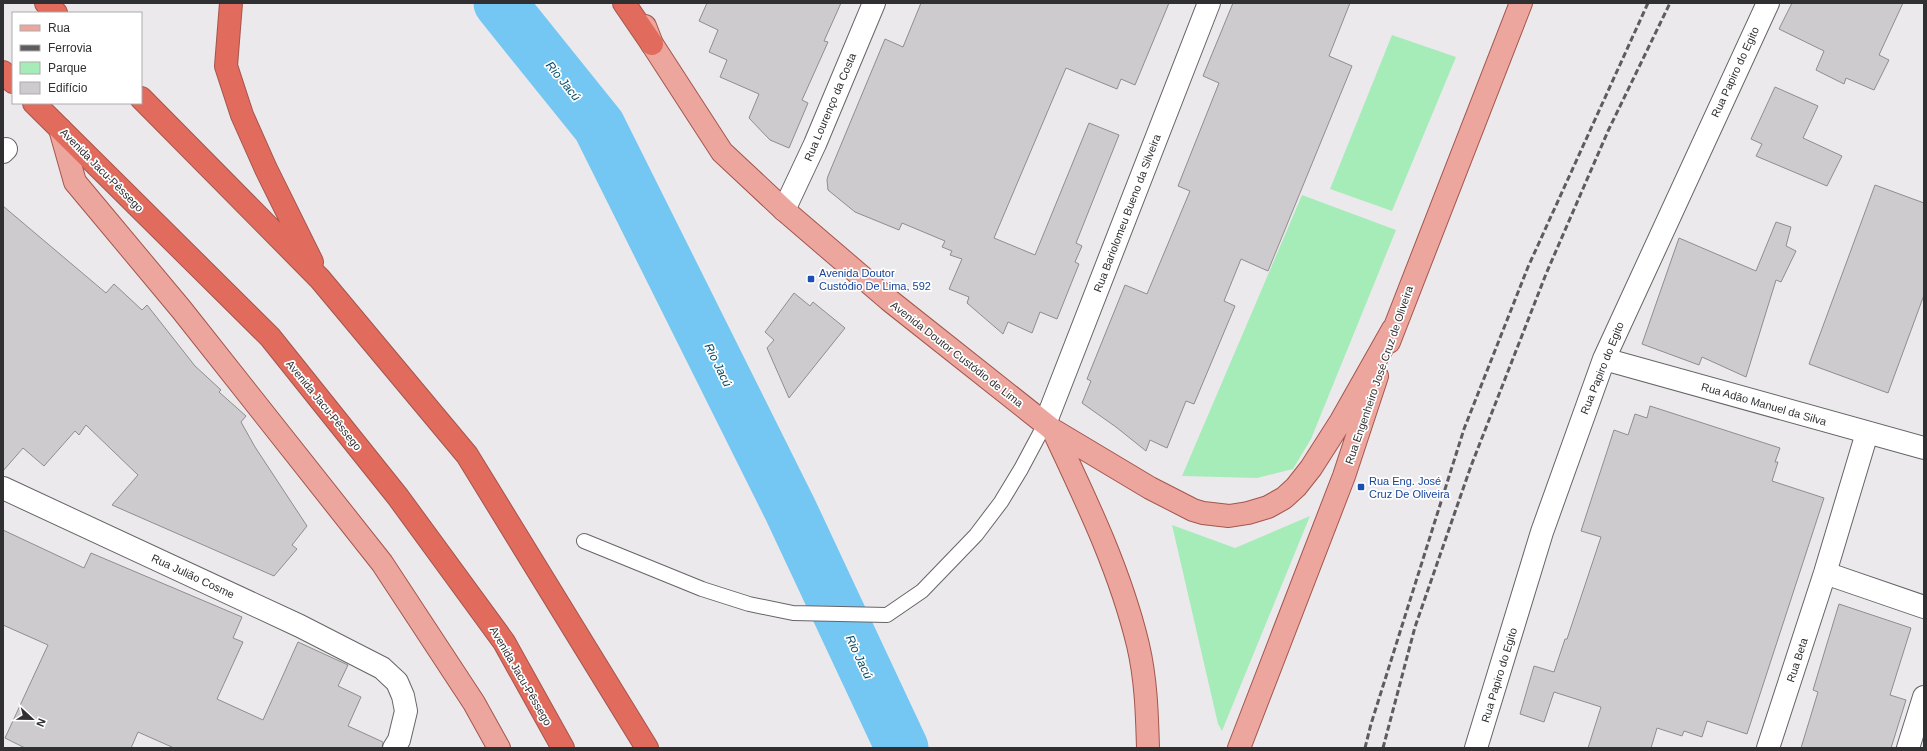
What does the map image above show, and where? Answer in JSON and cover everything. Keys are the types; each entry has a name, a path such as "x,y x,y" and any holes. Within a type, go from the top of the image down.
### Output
{"highway":[{"path":"46,3 55,12"},
{"path":"231,3 226,66 242,115 266,169 320,280"},
{"path":"624,3 652,44"},
{"path":"3,72 12,81"},
{"path":"142,99 320,280 467,456 647,748"},
{"name":"Avenida Jacu-Pêssego","path":"35,104 270,337 398,498 504,642 563,748"}],"main road":[{"name":"Avenida Doutor Custódio de Lima","path":"636,3 652,44 722,152 784,210 889,300 1049,427 1150,488 1184,506 1203,513 1229,516 1248,513 1268,507 1284,498 1304,478 1341,421 1393,329"},
{"name":"Rua Engenheiro José Cruz de Oliveira","path":"1239,748 1341,483 1393,329 1522,3"},
{"path":"60,129 75,182 181,309 382,563 474,703 499,748"},
{"path":"1049,427 1094,519 1121,586 1138,645 1143,673 1147,708 1148,748"}],"street":[{"name":"Rua Lourenço da Costa","path":"784,210 815,144 874,3"},
{"name":"Rua Bariolomeu Bueno da Silveira","path":"1049,427 1209,3"},
{"name":"Rua Papiro do Egito","path":"1476,748 1542,532 1604,359 1768,3"},
{"name":"Rua Adão Manuel da Silva","path":"1604,359 1924,448"},
{"name":"Rua Beta","path":"1768,748 1825,573 1868,433"},
{"name":"Rua Julião Cosme","path":"3,488 300,626 382,668 397,682 403,696 406,711 399,740 394,748"},
{"path":"1825,573 1924,607"},
{"path":"1908,748 1924,697"}],"lane":[{"path":"584,541 702,589 748,604 793,613 887,615 922,591 976,535 1001,502 1049,427"}],"green space":[{"path":"1392,35 1456,57 1392,211 1330,189"},
{"path":"1302,195 1396,230 1311,439 1293,469 1257,478 1182,476"},
{"path":"1310,516 1222,731 1218,724 1172,525 1235,548"}],"building":[{"path":"707,3 841,3 824,41 828,42 802,100 808,103 789,148 770,140 749,118 759,94 720,77 727,60 709,52 718,30 699,21"},
{"path":"921,3 1169,3 1135,85 1121,79 1117,89 1066,68 994,238 1035,255 1089,123 1119,135 1076,243 1082,246 1075,262 1079,264 1057,319 1040,312 1032,333 1008,322 1003,334 967,303 969,297 949,289 962,259 950,255 952,251 942,247 945,241 902,223 899,230 855,212 828,190 828,176 885,39 903,47"},
{"path":"1233,3 1350,3 1329,56 1352,66 1268,271 1241,259 1224,301 1235,306 1194,404 1186,401 1167,448 1150,440 1146,451 1082,403 1091,381 1087,379 1125,285 1147,294 1190,191 1178,186 1219,83 1203,76"},
{"path":"1792,3 1903,3 1879,55 1889,60 1874,90 1846,78 1844,84 1816,70 1824,51 1779,29"},
{"path":"1775,87 1818,106 1803,138 1842,156 1827,186 1756,156 1762,144 1751,139"},
{"path":"1875,185 1924,203 1924,295 1888,393 1809,364"},
{"path":"3,206 106,293 114,284 142,310 147,305 195,366 221,390 219,392 246,416 241,422 255,447 307,526 292,545 297,549 274,576 112,505 138,475 86,425 79,435 75,431 44,466 23,448 3,471"},
{"path":"1776,222 1791,227 1786,246 1796,251 1781,282 1776,280 1746,377 1702,357 1699,365 1642,344 1679,238 1756,271"},
{"path":"794,293 810,306 813,302 845,328 789,398 767,348 774,340 765,332"},
{"path":"1650,406 1780,448 1775,462 1778,462 1772,481 1824,498 1747,734 1707,721 1702,737 1684,731 1682,736 1657,728 1651,748 1588,748 1601,707 1554,692 1544,722 1520,714 1534,666 1554,672 1565,639 1567,639 1601,537 1581,531 1614,430 1628,435 1635,414 1647,418"},
{"path":"3,530 84,568 91,553 242,617 233,638 243,642 217,699 263,720 298,642 348,665 338,686 361,697 348,726 383,742 382,748 174,748 138,732 131,748 25,748 5,738 48,645 3,625"},
{"path":"1839,604 1911,628 1890,695 1906,700 1891,748 1801,748 1818,692 1813,690"}],"waterway":[{"name":"Rio Jacú","path":"500,3 599,126 790,509 902,748"}],"railway":[{"path":"1365,748 1371,724 1464,429 1528,267 1648,3"},
{"path":"1383,748 1415,627 1471,466 1546,274 1608,131 1670,3"}],"place":[{"name":"Avenida Doutor Custódio De Lima, 592","path":"811,279"},
{"name":"Rua Eng. José Cruz De Oliveira","path":"1361,487"}]}
